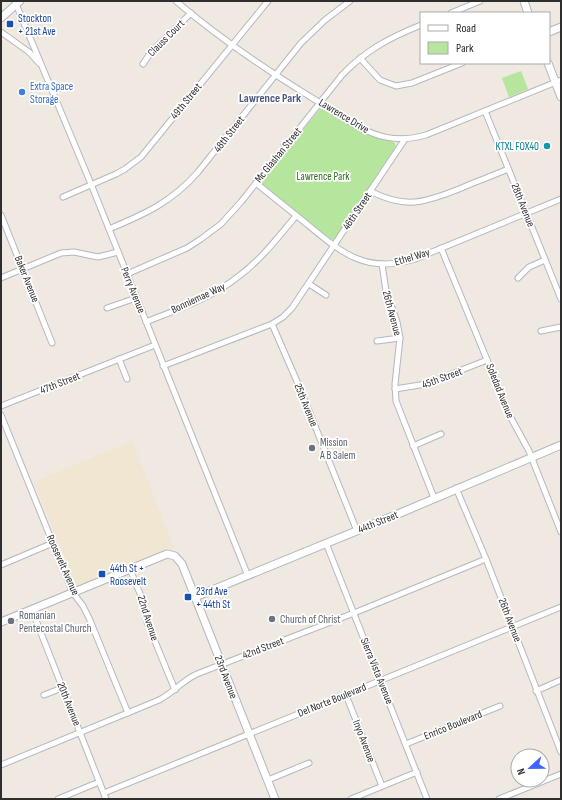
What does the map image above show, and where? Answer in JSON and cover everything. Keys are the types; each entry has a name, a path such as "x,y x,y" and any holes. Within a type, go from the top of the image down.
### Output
{"street":[{"name":"Lawrence Drive","path":"176,1 231,45 275,75 372,133 391,138 405,139 426,135 558,81"},
{"name":"49th Street","path":"62,197 125,169 141,156 268,1"},
{"name":"48th Street","path":"109,229 155,209 182,190 275,75 312,32 350,1"},
{"path":"453,12 480,1"},
{"path":"524,1 528,12"},
{"path":"1,18 18,3"},
{"name":"Perry Avenue","path":"18,3 248,576"},
{"name":"Clauss Court","path":"143,64 151,52 191,13"},
{"name":"Mc Glashan Street","path":"127,274 176,253 201,239 220,224 232,213 342,75 360,58 388,39 420,25"},
{"path":"550,32 561,27"},
{"path":"1,32 29,52 44,70"},
{"path":"360,58 380,80 396,86 412,83 460,64"},
{"path":"549,64 558,81 561,97"},
{"name":"28th Avenue","path":"484,111 561,298"},
{"name":"46th Street","path":"163,366 272,324 283,317 292,308 309,284 405,139"},
{"path":"370,191 380,197 405,203 424,202 508,169"},
{"name":"Ethel Way","path":"256,183 334,246 350,256 360,260 382,264 407,261 561,199"},
{"name":"Baker Avenue","path":"1,215 52,343"},
{"name":"Bonniemae Way","path":"146,322 217,291 239,276 259,259 296,216"},
{"name":"Soledad Avenue","path":"441,248 514,425 526,447 561,532"},
{"path":"1,278 61,253 74,252 98,257 118,252"},
{"path":"518,278 529,267 545,260"},
{"name":"26th Avenue","path":"382,264 386,291 397,322 400,338 395,388 398,407 434,498"},
{"path":"309,284 326,294"},
{"path":"107,308 136,298"},
{"name":"25th Avenue","path":"272,324 299,386 357,531"},
{"path":"541,331 561,327"},
{"path":"377,341 400,338"},
{"name":"47th Street","path":"1,406 155,345"},
{"path":"119,359 127,379"},
{"name":"45th Street","path":"395,388 426,384 487,360"},
{"name":"Roosevelt Avenue","path":"1,415 73,593 83,606 89,618 128,713"},
{"path":"414,446 441,434"},
{"name":"44th Street","path":"195,597 561,445"},
{"name":"26th Avenue","path":"456,488 486,559 561,752"},
{"path":"1,565 53,543"},
{"name":"Sierra Vista Avenue","path":"326,543 428,799"},
{"name":"23rd Avenue","path":"130,569 167,554 175,556 182,564 275,799"},
{"name":"42nd Street","path":"1,765 159,700 193,676 486,559"},
{"path":"1,622 130,569"},
{"name":"22nd Avenue","path":"130,569 144,601 147,622 175,690"},
{"name":"Del Norte Boulevard","path":"104,793 561,608"},
{"name":"20th Avenue","path":"32,610 106,799"},
{"path":"536,690 561,680"},
{"path":"44,695 62,688"},
{"name":"Inyo Avenue","path":"346,695 382,786"},
{"name":"Enrico Boulevard","path":"406,744 500,706"},
{"path":"268,780 309,763"},
{"path":"350,799 417,772"},
{"path":"499,799 561,774"},
{"path":"58,799 99,782"}],"shaded area":[{"path":"132,441 174,548 78,586 76,585 34,482"}],"green space":[{"path":"521,71 528,89 509,97 502,78"},
{"name":"Lawrence Park","path":"320,109 324,109 349,125 366,133 394,142 396,146 336,239 332,240 261,183"}],"place":[{"name":"Stockton + 21st Ave","path":"10,24"},
{"name":"Extra Space Storage","path":"22,92"},
{"name":"KTXL FOX40","path":"547,146"},
{"name":"Mission A B Salem","path":"312,448"},
{"name":"44th St + Roosevelt","path":"102,574"},
{"name":"23rd Ave + 44th St","path":"188,597"},
{"name":"Church of Christ","path":"272,619"},
{"name":"Romanian Pentecostal Church","path":"11,621"}],"district":[{"name":"Lawrence Park","path":"270,98"}]}
